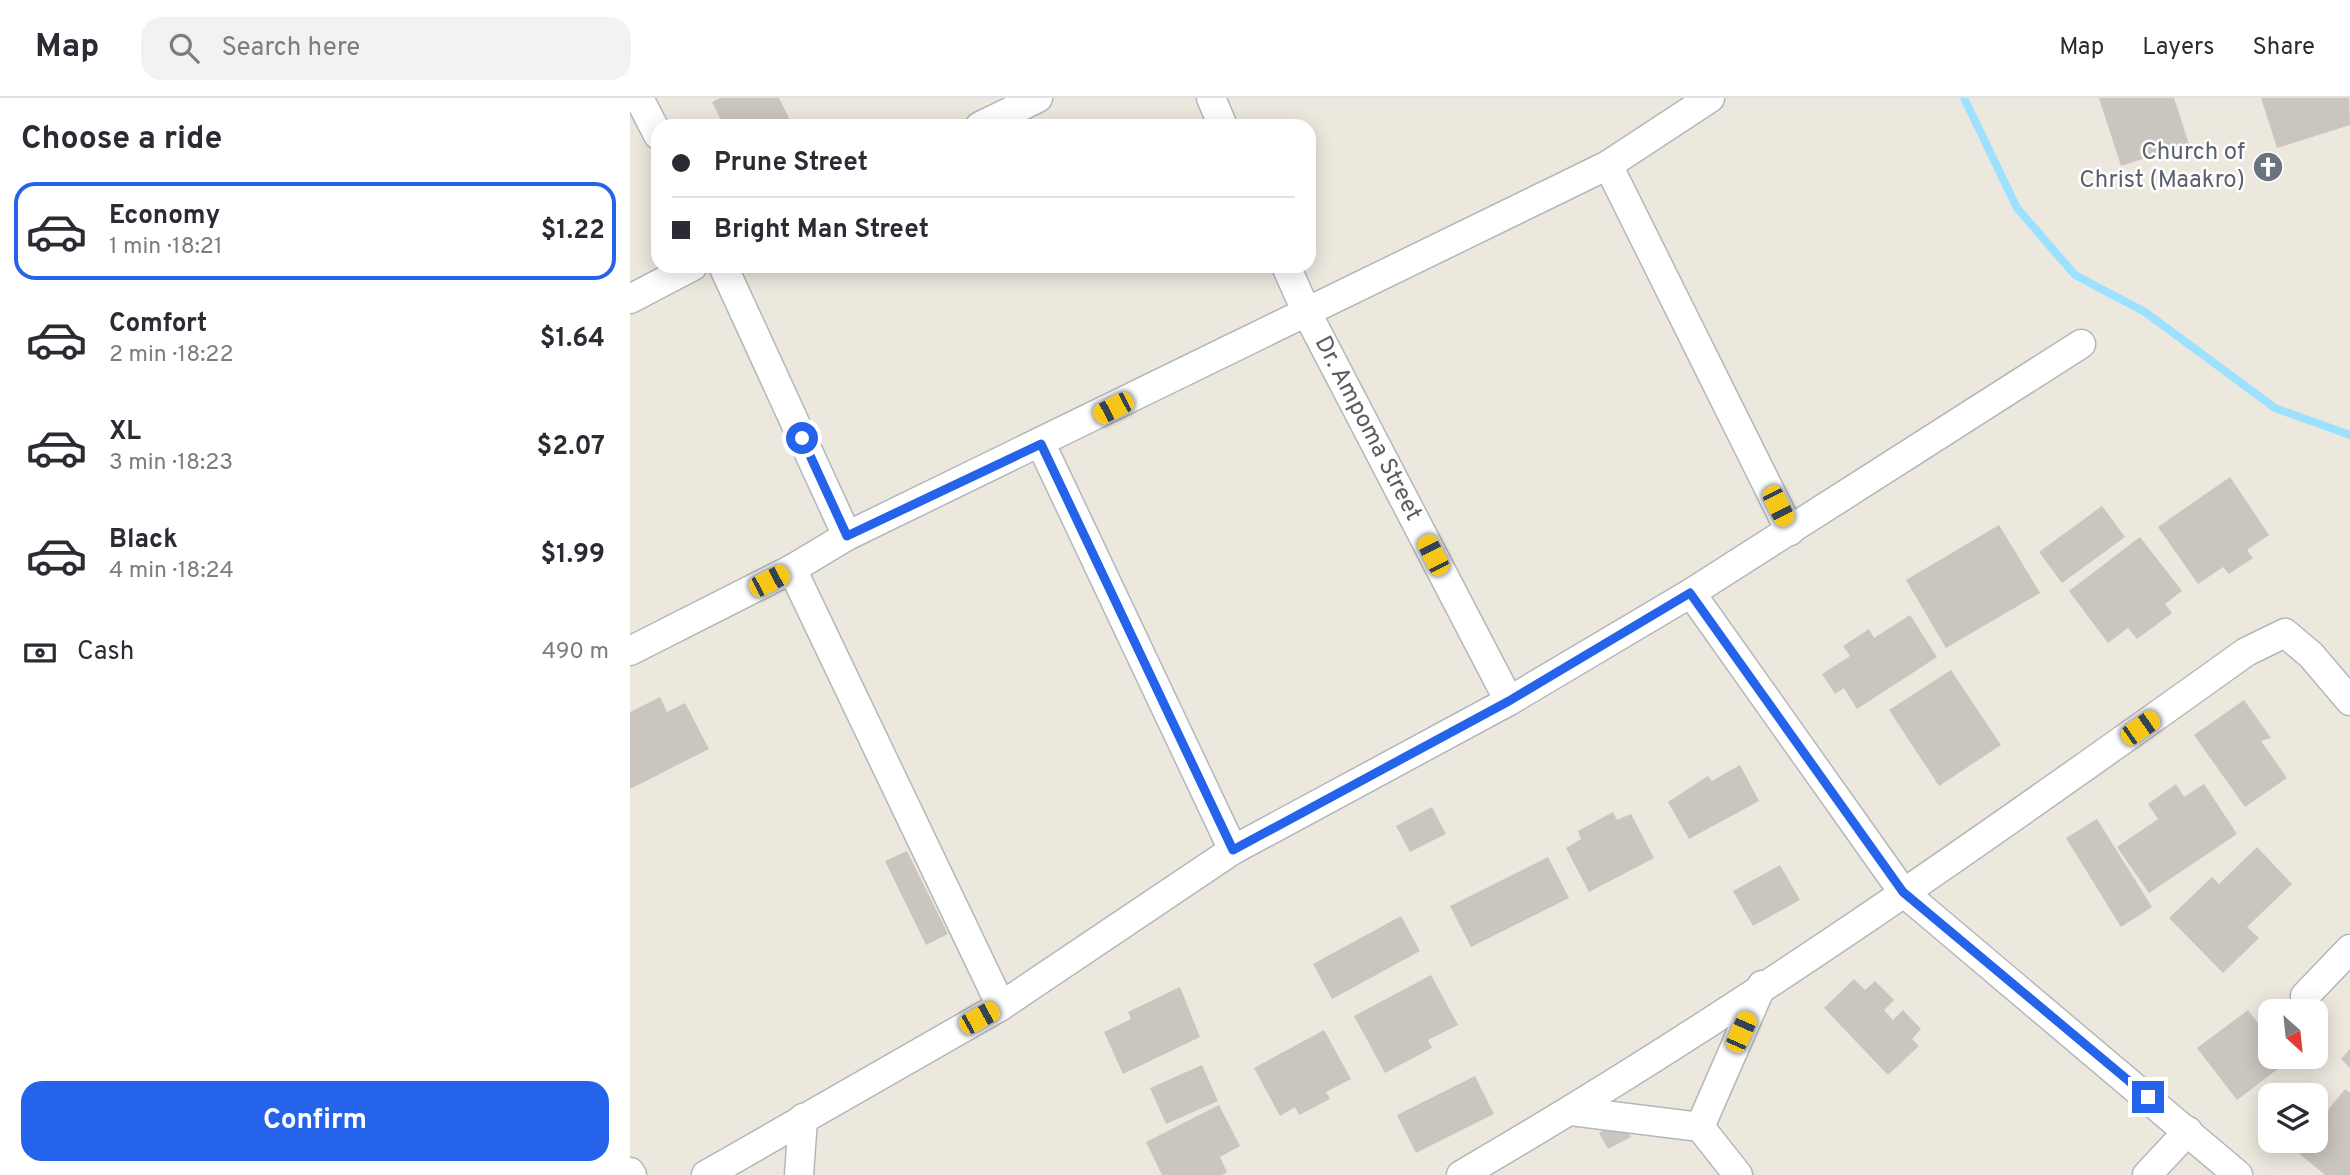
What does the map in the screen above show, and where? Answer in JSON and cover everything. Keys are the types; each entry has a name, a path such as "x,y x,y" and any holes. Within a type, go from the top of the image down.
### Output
{"street":[{"path":"639,98 651,121"},
{"path":"994,119 1038,98"},
{"path":"1211,98 1220,119"},
{"path":"630,651 792,569 847,536 1041,444 1306,311 1608,165 1710,98"},
{"path":"1608,165 1790,531"},
{"path":"630,299 680,273"},
{"path":"726,273 847,536"},
{"name":"Dr. Ampoma Street","path":"1289,273 1306,311 1509,701"},
{"path":"706,1175 1001,1006 1233,850 1509,701 1690,593 2081,344"},
{"path":"1041,444 1233,850"},
{"path":"792,569 1001,1006"},
{"path":"1690,593 1903,892 2238,1175"},
{"path":"1461,1175 1572,1111 1903,892 2246,652 2285,633 2311,655 2350,701"},
{"path":"2305,996 2350,948"},
{"path":"1700,1128 1762,985"},
{"path":"1572,1111 1700,1128 1738,1175"},
{"path":"799,1175 803,1118"},
{"path":"2147,1175 2188,1131"}],"building":[{"path":"720,98 779,98 790,119 720,119 712,102"},
{"path":"2099,98 2174,98 2189,144 2121,166"},
{"path":"2261,98 2349,98 2350,125 2277,148"},
{"path":"2230,477 2269,535 2247,550 2253,558 2229,574 2223,567 2198,584 2158,527"},
{"path":"2102,506 2125,537 2062,583 2039,552"},
{"path":"1999,525 2040,593 1946,648 1906,580"},
{"path":"2140,537 2182,591 2165,604 2172,613 2137,639 2128,628 2108,643 2069,591"},
{"path":"1910,615 1937,657 1857,709 1844,688 1835,694 1822,674 1850,656 1843,646 1869,629 1874,638"},
{"path":"1951,670 2001,745 1939,786 1889,710"},
{"path":"660,697 667,712 685,703 709,749 630,789 630,712"},
{"path":"2244,700 2271,738 2261,741 2287,778 2245,807 2194,735"},
{"path":"1740,765 1759,801 1689,839 1668,802 1708,776 1712,781"},
{"path":"2176,784 2184,797 2204,784 2237,834 2149,893 2117,847 2158,819 2148,804"},
{"path":"1432,807 1446,834 1410,852 1396,826"},
{"path":"1613,812 1617,820 1631,814 1654,858 1589,892 1566,848 1581,839 1578,831"},
{"path":"2097,819 2152,907 2121,927 2066,838"},
{"path":"2257,847 2292,884 2247,927 2259,938 2223,973 2169,918 2212,877 2219,884"},
{"path":"907,851 948,934 926,945 885,861"},
{"path":"1548,857 1569,898 1471,947 1450,906"},
{"path":"1780,865 1800,900 1753,926 1733,891"},
{"path":"1401,916 1420,951 1332,999 1313,964"},
{"path":"1431,975 1458,1025 1428,1040 1432,1048 1385,1073 1354,1016"},
{"path":"1854,979 1865,990 1875,981 1894,1000 1884,1010 1893,1020 1903,1010 1921,1029 1912,1039 1919,1046 1888,1075 1824,1008"},
{"path":"1180,987 1200,1037 1123,1074 1104,1032 1131,1019 1128,1012"},
{"path":"2248,1010 2258,1023 2258,1069 2278,1069 2237,1100 2197,1048"},
{"path":"1324,1030 1351,1079 1326,1092 1330,1099 1299,1115 1295,1107 1280,1116 1254,1068"},
{"path":"2350,1049 2350,1068 2341,1059"},
{"path":"1202,1065 1218,1101 1166,1124 1150,1088"},
{"path":"1475,1076 1494,1114 1416,1153 1397,1115"},
{"path":"2345,1089 2350,1093 2350,1175 2325,1175 2299,1153 2328,1153 2328,1110"},
{"path":"1219,1105 1240,1146 1220,1157 1227,1172 1222,1175 1162,1175 1146,1142"},
{"path":"1622,1120 1631,1137 1608,1149 1599,1133"}],"waterway":[{"path":"1964,98 2017,208 2075,275 2145,312 2275,408 2350,435"}],"place":[{"name":"Church of Christ (Maakro)","path":"2268,167"}],"route":[{"path":"802,438 847,536 1041,444 1233,850 1509,701 1690,593 1903,892 2148,1097"}]}
